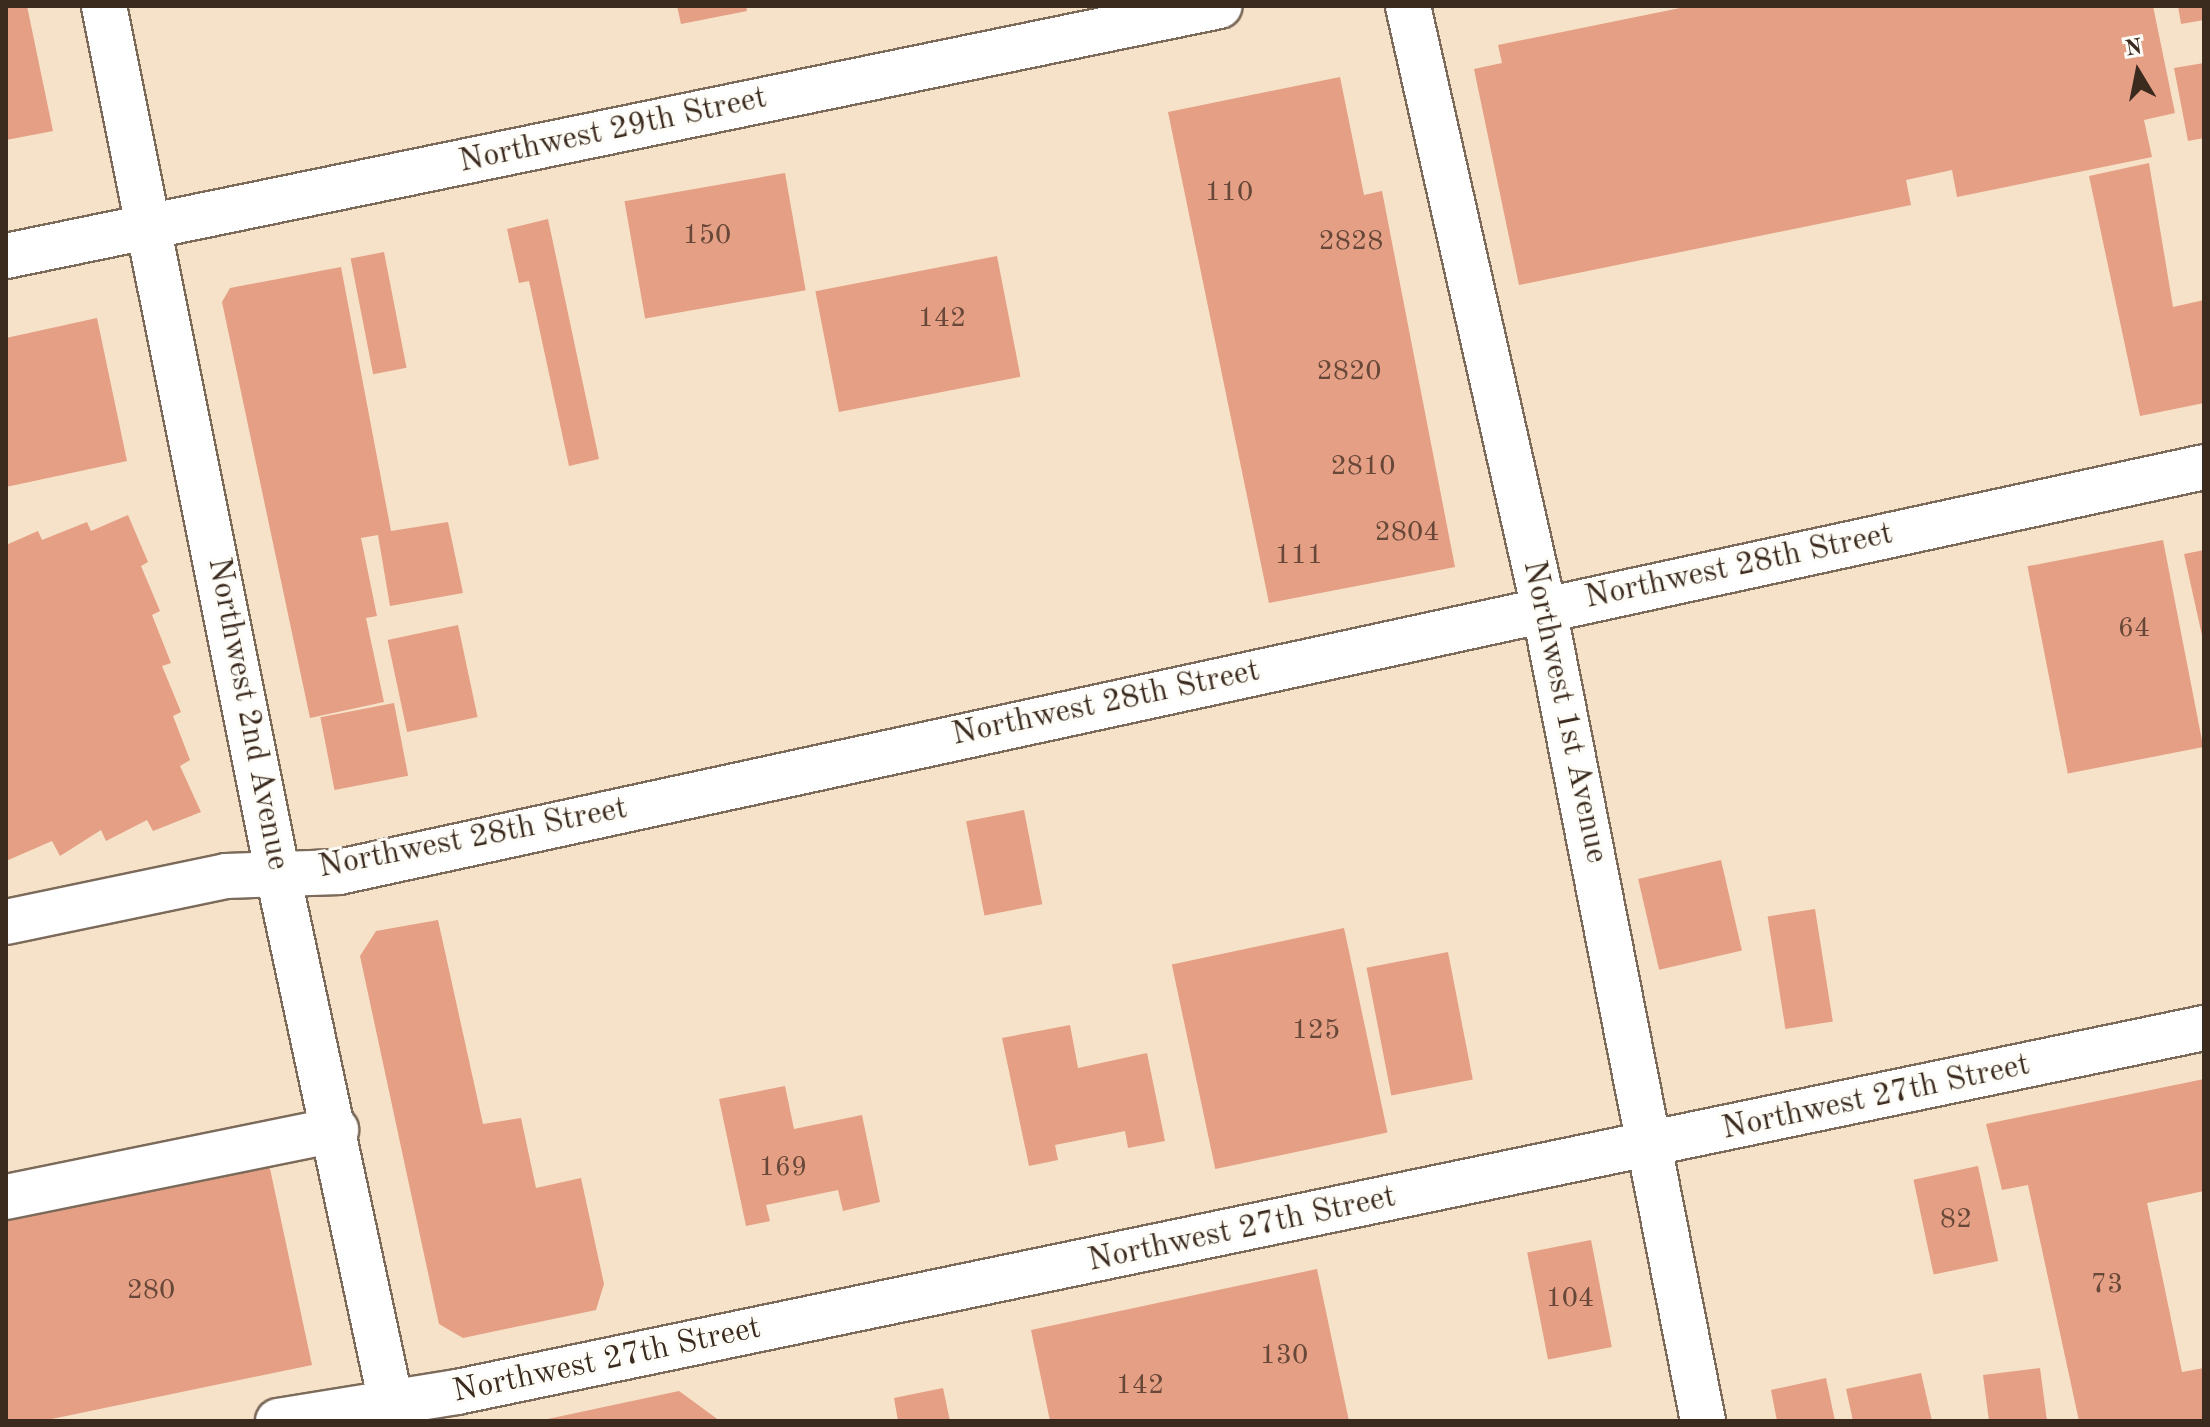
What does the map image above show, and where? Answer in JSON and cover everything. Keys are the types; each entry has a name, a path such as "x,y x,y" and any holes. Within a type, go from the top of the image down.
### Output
{"street":[{"name":"Northwest 2nd Avenue","path":"104,6 152,224 278,875 336,1130 393,1412"},
{"name":"Northwest 29th Street","path":"6,256 1220,6"},
{"name":"Northwest 1st Avenue","path":"1408,6 1544,609 1652,1145 1703,1421"},
{"name":"Northwest 28th Street","path":"6,922 226,876 339,872 2204,467"},
{"name":"Northwest 27th Street","path":"278,1421 393,1412 2204,1028"},
{"path":"6,1197 336,1130"}],"building":[{"path":"6,6 27,6 53,131 6,140"},
{"path":"677,6 746,6 747,11 681,24"},
{"path":"1690,6 2153,6 2175,113 2144,120 2152,157 1957,197 1952,170 1906,180 1911,205 1519,285 1474,69 1502,63 1498,45"},
{"path":"2178,6 2204,6 2204,20 2181,24"},
{"path":"2204,63 2204,138 2188,141 2174,68"},
{"path":"1340,77 1364,195 1382,191 1455,567 1269,603 1168,112"},
{"path":"2149,163 2173,307 2204,300 2204,403 2140,416 2089,176"},
{"path":"785,173 806,290 645,318 624,201"},
{"path":"548,219 599,459 569,466 529,281 519,283 507,229"},
{"path":"384,252 407,368 373,374 351,258"},
{"path":"997,256 1020,377 839,412 815,291"},
{"path":"341,267 391,531 448,522 463,593 390,606 378,535 361,538 377,616 366,618 384,702 310,718 222,302 230,288"},
{"path":"97,318 127,461 6,487 6,338"},
{"path":"128,515 148,562 141,566 160,611 152,615 171,663 162,666 181,712 173,716 190,760 180,766 201,812 153,831 147,820 106,841 101,830 60,856 52,841 6,861 6,545 38,531 42,540 87,522 91,531"},
{"path":"2163,540 2203,747 2068,773 2028,566"},
{"path":"2204,550 2204,640 2203,640 2184,554"},
{"path":"458,625 478,717 407,732 388,640"},
{"path":"394,703 408,776 334,790 320,717"},
{"path":"1024,810 1042,904 984,915 966,821"},
{"path":"1721,860 1742,951 1659,970 1638,879"},
{"path":"1815,909 1833,1022 1785,1029 1768,917"},
{"path":"438,920 483,1124 521,1118 536,1188 581,1178 604,1284 596,1310 463,1338 439,1324 360,956 376,931"},
{"path":"1344,928 1387,1132 1215,1169 1172,965"},
{"path":"1448,952 1473,1080 1391,1095 1367,968"},
{"path":"1070,1025 1078,1068 1147,1053 1165,1141 1128,1148 1125,1131 1055,1145 1058,1160 1029,1166 1002,1038"},
{"path":"2204,1079 2204,1191 2147,1203 2182,1372 2204,1368 2204,1421 2079,1421 2028,1185 2002,1190 1986,1124"},
{"path":"785,1086 794,1129 862,1115 880,1202 843,1211 838,1190 766,1205 770,1221 746,1226 719,1099"},
{"path":"269,1164 312,1365 42,1421 6,1421 6,1218"},
{"path":"1978,1166 1998,1261 1934,1275 1913,1180"},
{"path":"1591,1240 1612,1347 1548,1359 1527,1252"},
{"path":"1317,1269 1349,1421 1050,1421 1031,1330"},
{"path":"2040,1368 2047,1421 1989,1421 1983,1375"},
{"path":"1921,1373 1932,1421 1853,1421 1846,1389"},
{"path":"1826,1378 1835,1421 1777,1421 1771,1390"},
{"path":"943,1388 950,1421 898,1421 894,1398"},
{"path":"679,1391 720,1421 543,1421 543,1420"}]}
